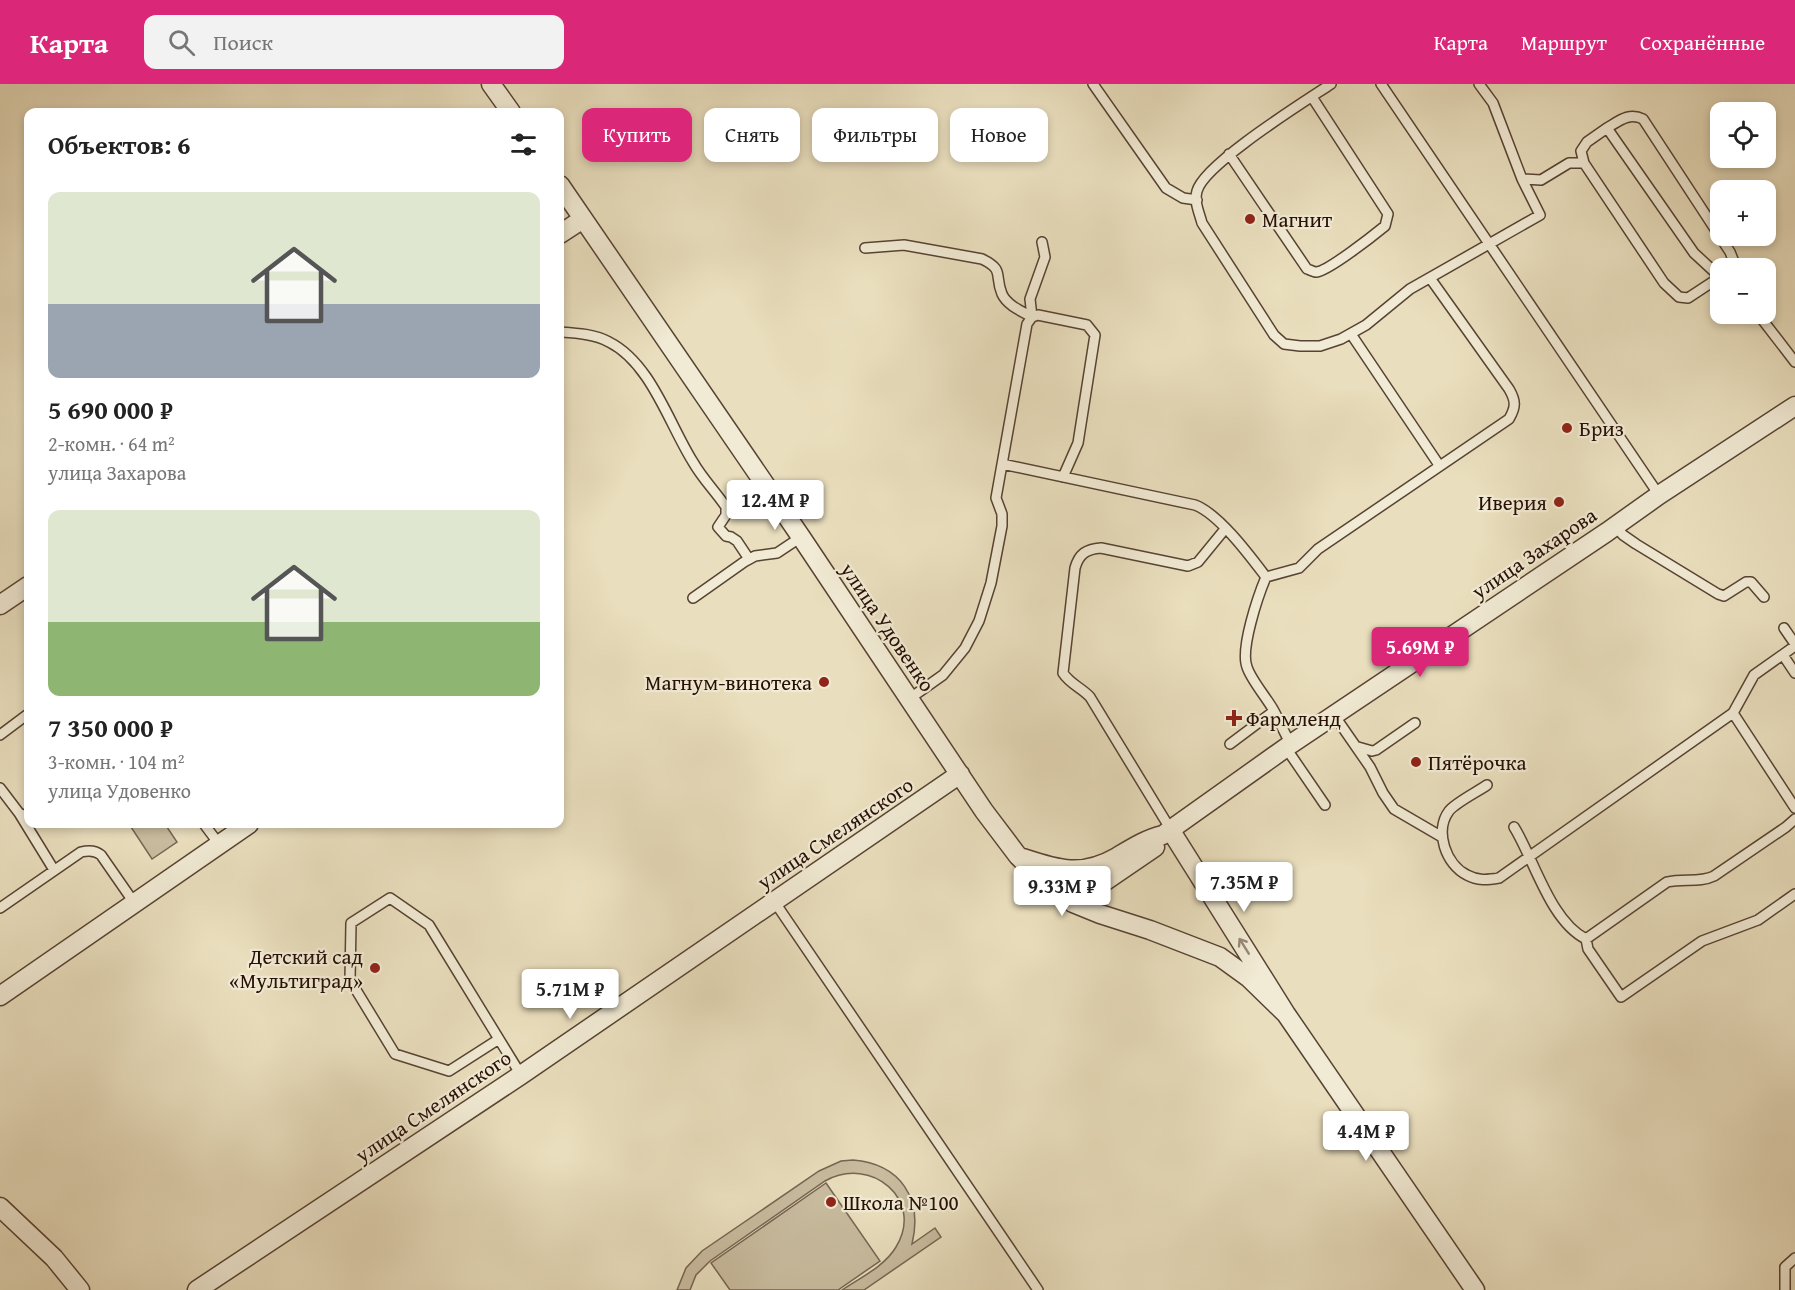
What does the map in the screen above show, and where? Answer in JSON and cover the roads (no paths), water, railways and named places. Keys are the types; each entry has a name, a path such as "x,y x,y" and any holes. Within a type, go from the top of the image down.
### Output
{"street":[{"path":"491,84 508,108"},
{"name":"улица Удовенко","path":"564,190 801,537 984,811 1018,856 1073,903 1220,957 1249,978 1286,1014"},
{"path":"564,231 583,219"},
{"name":"улица Захарова","path":"1161,835 1288,746 1659,495 1795,406"},
{"path":"0,605 24,589"},
{"name":"улица Смелянского","path":"197,1290 521,1075 960,774"},
{"path":"0,996 243,828"},
{"path":"1018,856 1050,867 1074,871 1107,862 1161,835"},
{"path":"1073,903 1154,848 1161,835"},
{"name":"улица Удовенко","path":"1161,835 1475,1290"},
{"path":"1057,890 1074,871"},
{"path":"0,1207 54,1258 80,1290"}],"lane":[{"path":"1093,84 1166,188 1183,198 1197,200"},
{"path":"1331,84 1229,154 1204,178 1197,190 1196,206 1202,223 1274,335 1284,344 1320,346 1351,334 1366,325 1410,289 1540,215 1522,179 1493,103 1479,84"},
{"path":"1381,84 1659,495"},
{"path":"1229,154 1306,269 1315,272 1323,270 1385,226 1388,214 1312,97"},
{"path":"1710,284 1688,298 1679,297 1664,284 1584,164 1581,151 1587,142 1629,116 1643,119 1732,258"},
{"path":"1607,128 1694,253 1710,268"},
{"path":"1522,179 1541,180 1569,163 1584,164"},
{"path":"1032,317 1030,299 1045,257 1042,242"},
{"path":"865,248 904,244 982,259 993,264 999,274 1002,295 1008,302 1032,317"},
{"path":"1266,577 1299,568 1318,549 1509,419 1515,404 1509,389 1430,278"},
{"path":"909,699 943,675 965,648 979,621 991,583 1002,526 1002,514 996,498 1027,324 1032,317 1038,315 1087,325 1095,335 1077,443 1063,477"},
{"path":"1766,324 1795,362"},
{"path":"564,332 587,335 608,341 627,353 661,402 693,462 726,507 726,515 718,526 721,532 737,541 749,559"},
{"path":"1351,334 1439,465"},
{"path":"1002,464 1204,508 1215,517 1266,577"},
{"path":"1615,526 1623,536 1719,594 1724,596 1742,584 1751,582 1764,597"},
{"path":"1161,835 1090,698 1083,689 1068,680 1063,673 1075,568 1082,553 1101,548 1188,566 1198,562 1225,529"},
{"path":"693,598 749,559 777,554 801,537"},
{"path":"1266,577 1250,630 1246,667 1274,711 1288,746 1325,805"},
{"path":"1487,785 1449,811 1441,828 1443,845 1456,867 1466,875 1483,880 1499,878 1733,713 1754,675 1795,645 1784,628"},
{"path":"1783,655 1795,673"},
{"path":"1230,744 1274,711"},
{"path":"1733,713 1795,808"},
{"path":"1334,715 1358,747 1383,793 1394,808 1442,837"},
{"path":"0,735 24,717"},
{"path":"1358,747 1376,750 1415,723"},
{"path":"0,788 24,821"},
{"path":"19,813 24,815"},
{"path":"1586,939 1667,882 1680,879 1708,879 1795,819"},
{"path":"1514,827 1530,857 1537,877 1570,927 1586,939 1588,949 1621,997 1702,941 1758,920 1795,894"},
{"path":"28,828 54,870"},
{"path":"207,828 219,844"},
{"path":"0,908 81,852 97,851 135,904"},
{"path":"499,1039 449,1071 395,1054 350,980 351,923 390,898 429,925 499,1039 521,1075"},
{"path":"774,901 1038,1290"},
{"path":"1785,1290 1785,1267 1795,1258"}],"place":[{"name":"Магнит","path":"1250,219"},
{"name":"Бриз","path":"1567,428"},
{"name":"Иверия","path":"1559,502"},
{"name":"Магнум-винотека","path":"824,682"},
{"name":"Фармленд","path":"1234,718"},
{"name":"Пятёрочка","path":"1416,762"},
{"name":"Детский сад «Мультиград»","path":"375,968"},
{"name":"Школа №100","path":"831,1202"}]}
